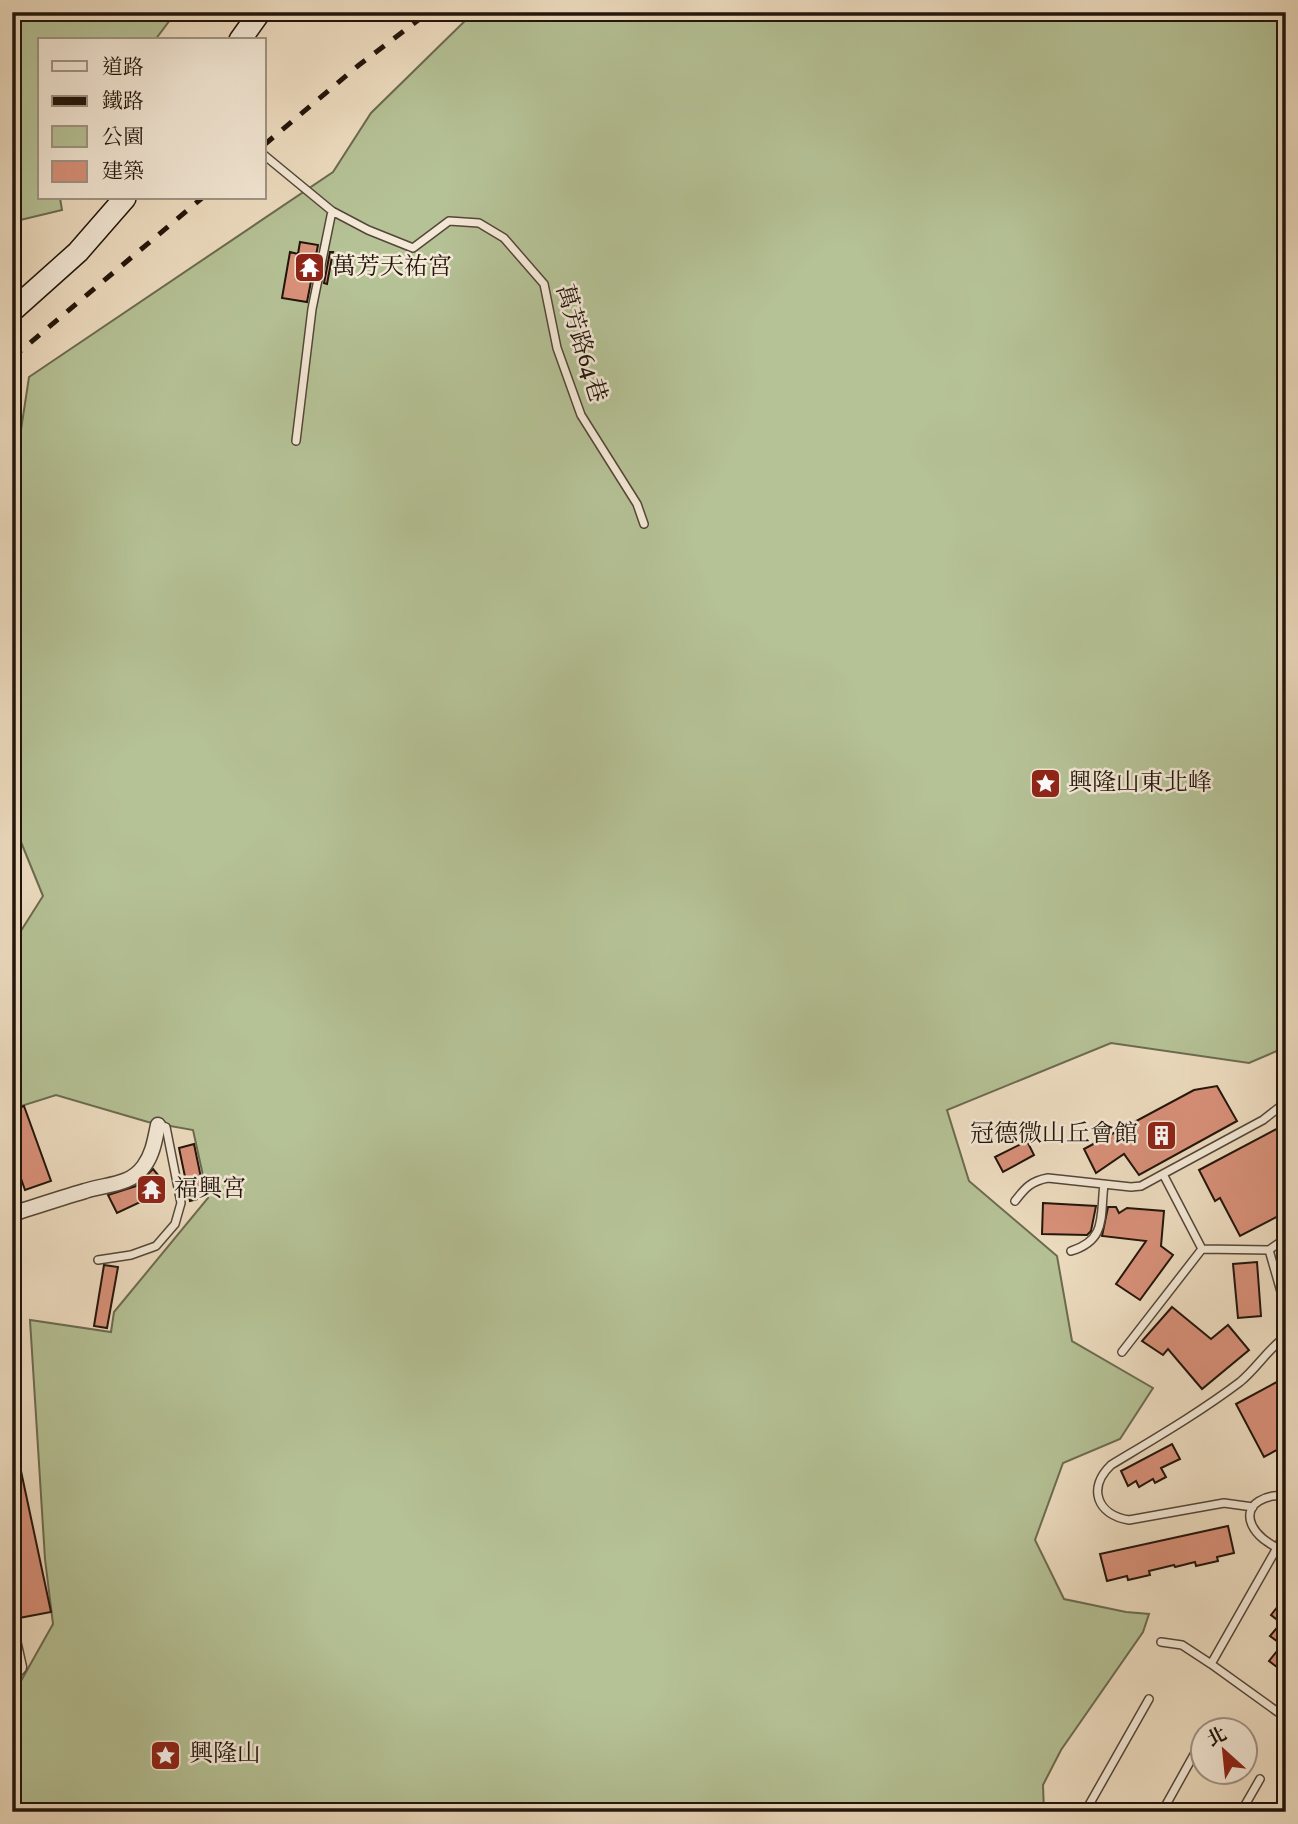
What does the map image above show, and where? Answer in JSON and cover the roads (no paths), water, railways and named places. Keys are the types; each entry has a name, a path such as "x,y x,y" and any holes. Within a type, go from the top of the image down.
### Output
{"street":[{"path":"241,38 260,12"},
{"path":"12,312 78,253 123,200"},
{"path":"15,1213 130,1179 144,1168 152,1152 158,1125"},
{"path":"12,1636 16,1670"}],"lane":[{"name":"萬芳路64巷","path":"266,157 332,211 368,230 413,248 449,222 479,223 504,238 544,284 557,348 581,415 637,504 644,524"},
{"path":"296,441 312,309 332,211"},
{"path":"1014,1201 1025,1187 1035,1180 1048,1178 1141,1186 1263,1120 1286,1102"},
{"path":"98,1260 131,1255 156,1246 175,1224 180,1203 178,1190 166,1127 158,1125"},
{"path":"1163,1174 1202,1249"},
{"path":"1071,1251 1085,1247 1094,1240 1098,1232 1104,1184"},
{"path":"12,1193 15,1213"},
{"path":"1202,1249 1269,1250 1286,1238"},
{"path":"1122,1352 1202,1249"},
{"path":"1269,1250 1286,1310"},
{"path":"1253,1507 1224,1503 1129,1520 1116,1518 1105,1511 1098,1499 1097,1487 1102,1474 1111,1465 1238,1384 1276,1343 1286,1336"},
{"path":"1277,1548 1261,1538 1252,1527 1250,1517 1253,1507 1261,1498 1271,1494 1286,1496"},
{"path":"1211,1664 1286,1532"},
{"path":"1161,1642 1182,1645 1286,1718"},
{"path":"1085,1812 1149,1699"},
{"path":"1162,1812 1190,1762"},
{"path":"1241,1812 1256,1786"}],"railway":[{"path":"266,143 359,65 429,12"},
{"path":"12,358 200,200"}],"place":[{"name":"萬芳天祐宮","path":"309,268"},
{"name":"興隆山東北峰","path":"1045,784"},
{"name":"冠德微山丘會館","path":"1161,1135"},
{"name":"福興宮","path":"151,1190"},
{"name":"興隆山","path":"166,1755"}]}
